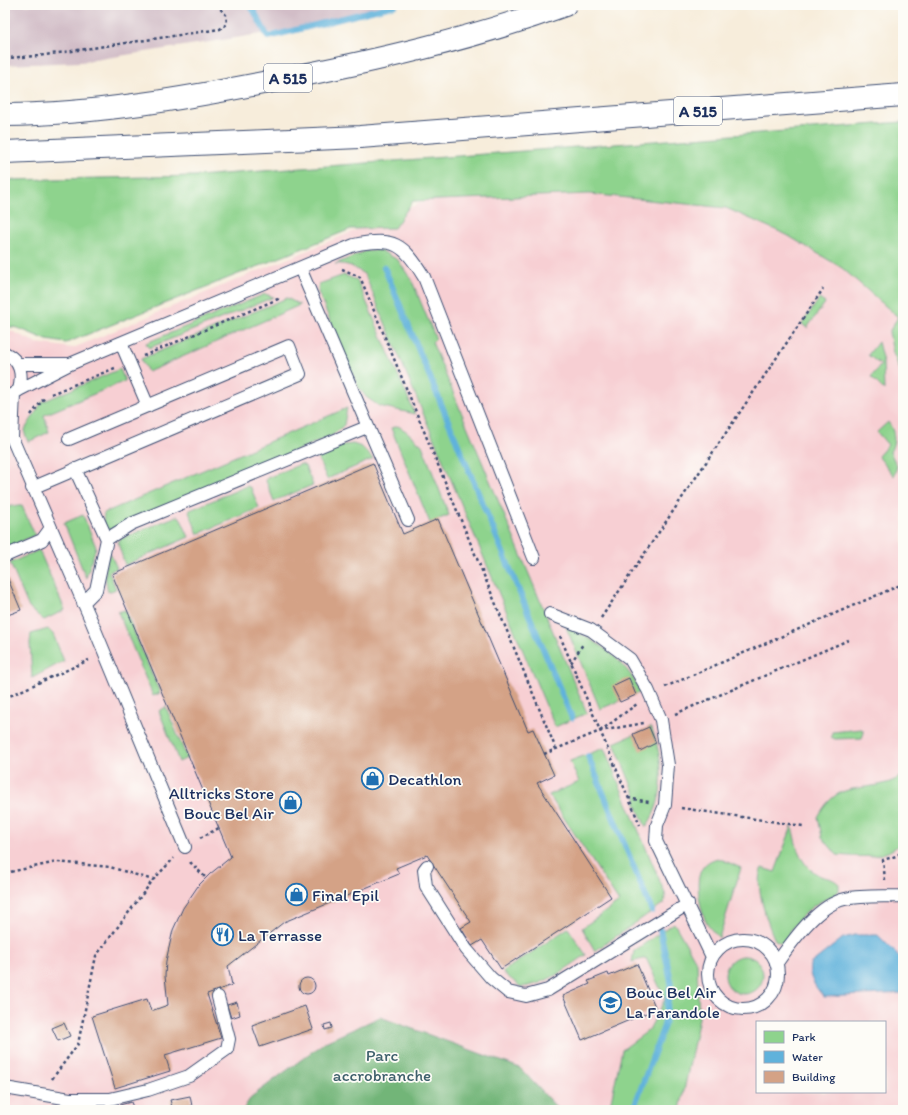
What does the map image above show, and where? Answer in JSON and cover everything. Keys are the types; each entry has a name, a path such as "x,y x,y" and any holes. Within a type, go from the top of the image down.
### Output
{"highway":[{"name":"A 515","path":"5,115 121,106 236,88 354,65 528,19 565,5"},
{"name":"A 515","path":"5,152 360,137 903,95"}],"lane":[{"path":"13,394 70,364 354,245 374,241 397,244 413,259 424,277 534,558"},
{"path":"300,268 408,520"},
{"path":"121,343 148,406"},
{"path":"32,488 300,374 289,346 69,439"},
{"path":"5,353 19,364 21,380 13,394 12,438"},
{"path":"19,364 70,364"},
{"path":"107,540 131,524 367,426"},
{"path":"5,428 12,438 32,488 83,603 185,852"},
{"path":"75,470 107,540 96,590 83,603"},
{"path":"5,556 42,540 50,529"},
{"path":"550,614 592,630 630,659 649,694 661,720 668,765 665,805 657,825 656,841 688,904 712,957"},
{"path":"427,866 424,870 426,886 466,948 491,978 508,992 526,996 548,990 688,904"},
{"path":"776,964 795,938 818,913 844,899 903,896"},
{"path":"744,939 764,946 772,954 776,964 777,982 769,998 759,1005 748,1009 738,1009 728,1006 719,1000 713,992 708,975 712,957 724,944 734,940 744,939"},
{"path":"5,1088 70,1099 110,1099 148,1090 189,1076 227,1049 230,1039 218,997"}],"path":[{"path":"5,58 38,56 220,29 227,24 226,15 217,5"},
{"path":"306,284 342,269 360,277 556,749"},
{"path":"27,420 44,398 278,299 285,274"},
{"path":"571,663 823,289"},
{"path":"600,731 649,694 903,584"},
{"path":"550,614 641,826"},
{"path":"544,754 600,731 661,720 852,639"},
{"path":"5,698 104,653"},
{"path":"628,798 803,826"},
{"path":"888,896 883,860 896,856 903,851"},
{"path":"185,852 206,878"},
{"path":"5,873 58,862 110,867 153,880 96,956 78,1044 40,1094"},
{"path":"5,945 5,1010"}],"shaded area":[{"path":"5,5 395,5 280,31 81,62 5,65"},
{"path":"903,173 903,865 901,921 903,922 903,1110 5,1110 5,330 9,330 37,343 73,348 428,200"}],"green space":[{"path":"903,122 903,377 893,353 889,332 898,317 842,268 787,235 726,208 589,194 413,201 394,228 351,229 66,343 47,340 18,328 5,326 5,180 197,176"},
{"path":"380,250 398,260 412,281 436,339 432,342 587,713 555,727 365,275 351,266 335,264 366,251"},
{"path":"344,275 357,280 415,414 379,406 366,397 358,387 318,292 319,284"},
{"path":"265,294 274,297 149,348 146,343"},
{"path":"287,298 300,305 148,372 141,359"},
{"path":"819,299 825,303 807,328 802,324"},
{"path":"878,342 883,362 884,390 871,377 881,365 868,355"},
{"path":"120,369 125,381 44,415 49,432 28,442 24,431 42,402"},
{"path":"347,408 344,425 333,435 107,531 103,522 104,513"},
{"path":"888,422 894,437 890,452 897,466 894,476 878,456 888,445 877,432"},
{"path":"398,426 422,445 449,515 430,523 391,428"},
{"path":"353,444 362,447 373,459 327,479 317,456 343,445"},
{"path":"301,464 305,466 313,485 274,501 266,481 267,478"},
{"path":"247,486 251,488 259,508 198,534 189,512 190,510"},
{"path":"22,506 35,535 5,549 5,508"},
{"path":"83,515 96,547 86,578 64,523"},
{"path":"177,516 180,517 189,537 125,565 118,543 120,539"},
{"path":"39,550 65,610 44,620 29,608 10,563"},
{"path":"110,553 117,568 109,572 116,589 108,592 105,572 106,563"},
{"path":"125,610 160,693 153,696 118,612"},
{"path":"566,627 610,652 627,670 641,692 600,709"},
{"path":"48,629 53,634 64,661 32,678 30,643 31,634"},
{"path":"166,707 187,758 179,762 159,711"},
{"path":"651,727 659,752 661,778 657,804 653,816 646,827 636,805 636,796 614,743"},
{"path":"862,729 864,733 862,738 835,739 831,737 832,732"},
{"path":"604,748 666,896 664,903 595,951 582,928 619,902 549,795 579,782 570,761"},
{"path":"903,774 903,841 889,851 872,856 837,855 822,837 818,817 826,804 832,798 845,791 880,785 896,779"},
{"path":"792,826 799,853 806,865 820,876 836,881 839,884 839,891 814,905 799,920 790,932 784,944 775,940 762,904 759,883 762,868 775,872"},
{"path":"718,858 741,868 719,938 708,926 701,906 698,891 700,873 703,867 710,861"},
{"path":"674,923 697,963 699,1018 680,1110 609,1110 622,1050 649,1030 665,999 646,958 632,962 634,951"},
{"path":"568,928 586,955 555,976 530,986 521,987 502,972"},
{"path":"740,956 748,956 758,961 762,968 762,982 758,989 748,994 740,994 730,989 728,986 725,979 725,971 730,961 733,959"},
{"name":"Parc accrobranche","path":"380,1017 520,1068 559,1110 243,1110 251,1097 325,1042"}],"water":[{"path":"855,935 878,935 903,960 903,993 824,997 815,986 811,978 810,964 843,938"}],"building":[{"name":"Decathlon","path":"373,463 403,534 438,519 528,731 533,729 554,775 537,783 611,897 501,969 482,940 472,946 461,928 471,922 427,855 396,868 399,874 284,922 228,966 232,985 207,994 221,1038 165,1055 170,1071 115,1088 92,1016 147,999 151,1011 168,1005 165,976 166,961 173,930 183,908 198,886 231,857 112,574"},
{"path":"5,572 21,610 5,616"},
{"path":"629,678 636,695 620,702 612,686"},
{"path":"649,727 656,743 640,751 633,734"},
{"name":"Bouc Bel Air La Farandole","path":"637,964 656,1009 582,1040 563,996 590,984 588,981 608,973 609,976"},
{"path":"304,978 310,978 315,983 313,992 310,994 304,994 299,989 299,983"},
{"path":"237,1002 240,1015 231,1018 227,1005"},
{"path":"305,1006 313,1029 260,1047 252,1025"},
{"path":"64,1023 70,1036 58,1041 52,1028"},
{"path":"331,1023 332,1028 325,1030 324,1025"},
{"path":"190,1096 192,1106 173,1110 170,1100"},
{"path":"131,1102 134,1110 122,1110 120,1105"}],"waterway":[{"path":"249,5 254,11 268,37 395,5"},
{"path":"384,267 572,718"},
{"path":"588,756 652,911"},
{"path":"633,1110 664,1026 671,981 660,930"}],"place":[{"name":"Decathlon","path":"372,779"},
{"name":"Alltricks Store Bouc Bel Air","path":"290,803"},
{"name":"Final Epil","path":"297,895"},
{"name":"La Terrasse","path":"222,935"},
{"name":"Bouc Bel Air La Farandole","path":"610,1002"}]}
